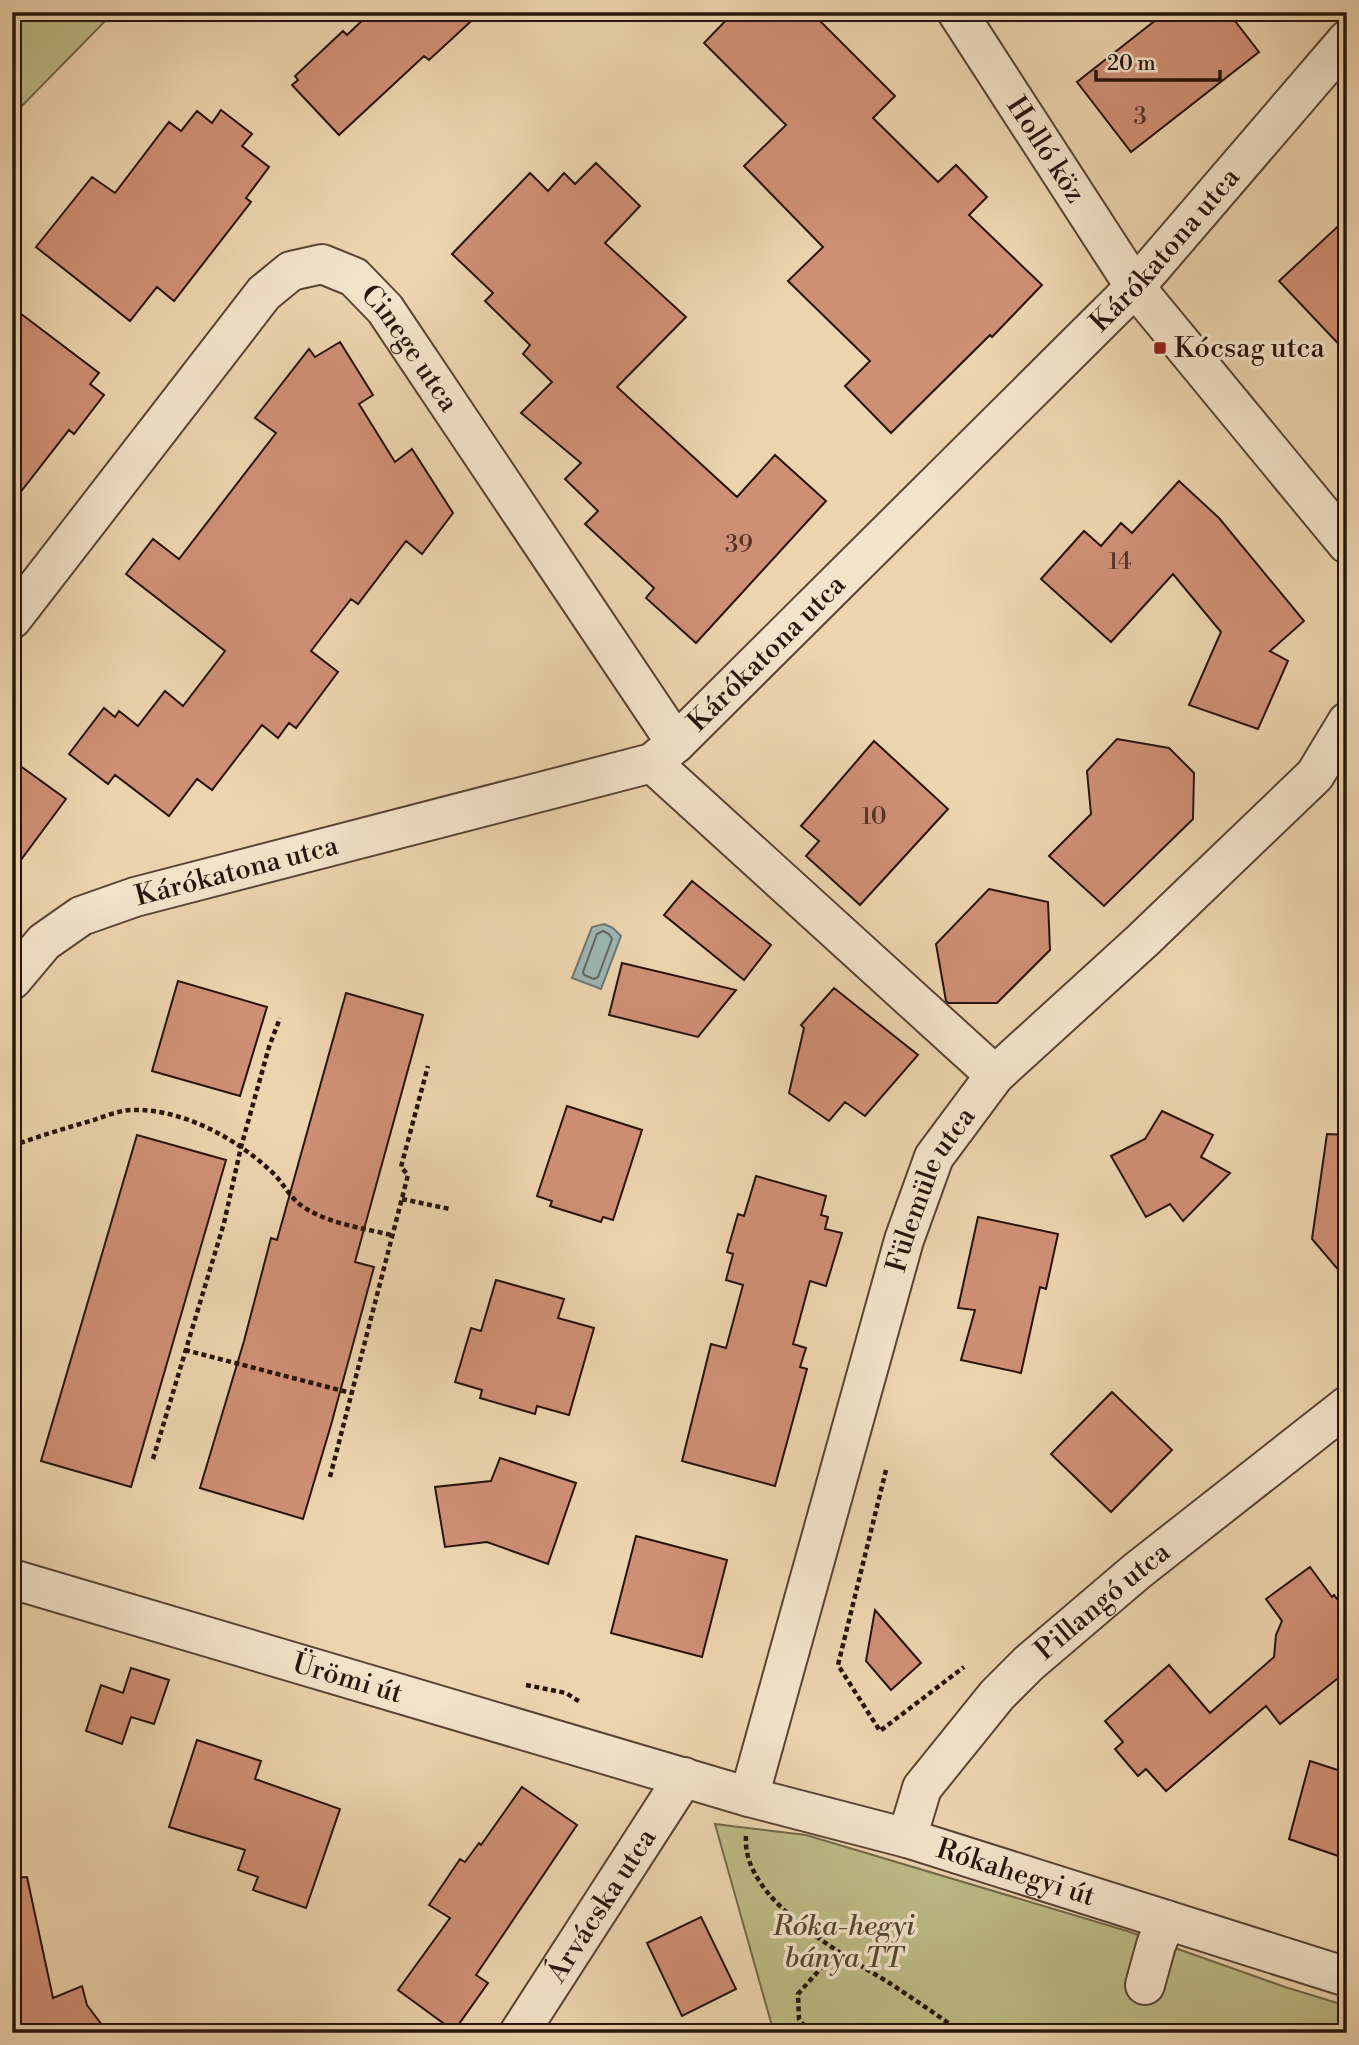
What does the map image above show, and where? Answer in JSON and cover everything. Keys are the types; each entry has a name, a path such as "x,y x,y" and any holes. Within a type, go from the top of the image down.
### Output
{"street":[{"name":"Holló köz","path":"957,12 1135,287"},
{"name":"Kárókatona utca","path":"12,980 44,942 81,916 135,897 664,753 1135,287 1347,40"},
{"name":"Cinege utca","path":"12,619 264,293 291,271 322,264 354,277 386,309 664,753 995,1075"},
{"path":"1135,287 1347,544"},
{"name":"Fülemüle utca","path":"749,1797 904,1240 934,1157 995,1075 1142,941 1315,775 1347,722"},
{"name":"Pillangó utca","path":"907,1838 922,1788 997,1695 1029,1663 1137,1571 1347,1406"},
{"name":"Ürömi út","path":"12,1579 684,1777"},
{"name":"Rókahegyi út","path":"684,1777 749,1797 907,1838 1347,1977"},
{"name":"Árvácska utca","path":"519,2033 684,1777"},
{"path":"1145,1985 1166,1920"}],"path":[{"path":"153,1459 224,1223 241,1147 269,1047 280,1018"},
{"path":"330,1477 408,1175 401,1167 428,1066"},
{"path":"12,1146 126,1110 147,1110 178,1116 223,1135 241,1147 276,1177 290,1198 307,1209 333,1221 392,1235"},
{"path":"402,1199 450,1209"},
{"path":"186,1350 351,1393"},
{"path":"887,1465 838,1665 880,1731 965,1666"},
{"path":"749,1797 745,1849 758,1879 782,1907 836,1951 930,2009 962,2033"},
{"path":"810,2033 799,2019 798,1994 836,1951"}],"green space":[{"path":"12,12 114,12 12,116"},
{"name":"Róka-hegyi bánya TT","path":"715,1824 806,1835 1127,1931 1347,2006 1347,2033 774,2033"}],"water":[{"path":"604,924 621,936 601,989 572,978 592,927"}],"building":[{"path":"371,12 481,12 429,60 424,56 339,135 292,85 298,80 295,76 343,31 347,35"},
{"path":"734,12 811,12 895,96 873,118 938,182 956,165 987,197 969,215 1042,285 992,337 990,335 891,433 845,386 870,361 788,281 823,247 744,166 786,125 704,43"},
{"path":"1166,12 1228,12 1259,52 1131,152 1077,82"},
{"path":"221,110 252,134 242,146 269,167 246,198 251,202 174,301 157,287 130,321 36,247 92,177 115,193 169,122 181,131 197,111 212,123"},
{"path":"596,163 640,206 605,243 686,317 617,387 737,497 775,455 826,501 696,643 646,598 654,588 585,524 598,511 565,479 581,463 521,413 552,382 523,354 530,345 485,301 493,293 452,254 530,173 548,191 564,173 575,184"},
{"path":"1347,218 1347,353 1279,281"},
{"path":"12,307 99,373 90,384 104,395 74,434 69,430 12,503"},
{"path":"340,342 373,395 359,404 395,462 412,449 453,513 422,554 406,541 358,604 351,599 311,651 338,672 296,728 289,723 278,738 262,725 212,790 197,779 169,816 115,775 108,784 69,754 104,708 115,717 119,711 138,726 165,691 183,706 225,651 126,574 153,539 179,559 276,433 255,418 309,349 315,357"},
{"path":"1179,481 1219,518 1304,621 1270,651 1288,661 1258,729 1189,705 1221,632 1173,574 1111,642 1041,579 1084,531 1101,546 1121,523 1132,533"},
{"path":"1117,739 1169,748 1194,773 1193,819 1104,906 1049,856 1091,814 1087,771"},
{"path":"874,741 948,809 860,905 806,856 819,841 801,826"},
{"path":"12,760 66,799 12,872"},
{"path":"692,881 771,945 744,980 664,915"},
{"path":"989,889 1048,902 1050,950 997,1003 948,1003 936,944"},
{"path":"622,963 736,990 698,1037 609,1015"},
{"path":"178,981 267,1007 240,1096 152,1071"},
{"path":"834,988 918,1055 865,1116 845,1102 829,1121 789,1093 804,1028 801,1025"},
{"path":"346,993 423,1015 355,1262 374,1267 303,1519 200,1488 244,1341 271,1238 277,1240"},
{"path":"567,1106 642,1130 613,1220 603,1217 601,1222 550,1206 552,1201 537,1196"},
{"path":"1162,1111 1213,1135 1201,1157 1230,1173 1183,1221 1170,1204 1146,1217 1111,1156 1145,1139"},
{"path":"1327,1134 1347,1135 1347,1280 1312,1239"},
{"path":"137,1135 226,1160 131,1487 41,1461"},
{"path":"756,1176 826,1196 821,1215 828,1217 825,1229 842,1233 826,1286 810,1281 793,1344 806,1348 800,1367 807,1369 775,1486 682,1461 711,1344 726,1348 743,1285 726,1280 733,1254 727,1252 738,1214 744,1216"},
{"path":"978,1217 1058,1234 1046,1289 1040,1287 1021,1373 961,1360 975,1310 958,1308"},
{"path":"496,1280 564,1299 558,1318 594,1328 569,1415 537,1406 535,1414 480,1398 482,1390 455,1382 471,1328 481,1331"},
{"path":"1112,1392 1172,1450 1111,1512 1051,1454"},
{"path":"500,1458 576,1483 548,1564 487,1542 445,1547 435,1487 491,1481"},
{"path":"636,1536 727,1560 702,1657 611,1633"},
{"path":"1310,1567 1332,1597 1334,1595 1347,1611 1347,1671 1280,1724 1266,1706 1166,1791 1146,1769 1138,1776 1115,1749 1123,1742 1105,1721 1169,1665 1210,1713 1274,1657 1276,1635 1282,1621 1266,1599"},
{"path":"875,1610 921,1663 891,1690 866,1661"},
{"path":"131,1668 169,1680 154,1724 131,1717 122,1744 86,1731 101,1685 123,1693"},
{"path":"197,1740 261,1761 255,1779 340,1809 306,1908 253,1890 258,1877 238,1870 245,1850 169,1827"},
{"path":"1310,1761 1347,1773 1347,1859 1289,1839"},
{"path":"522,1787 577,1825 476,1975 488,1983 454,2031 398,1990 450,1918 429,1905 460,1859 465,1862 479,1843 481,1845"},
{"path":"27,1877 53,1998 82,1986 87,2005 108,2033 12,2033 12,1878"},
{"path":"701,1917 736,1989 682,2016 647,1943"}],"place":[{"name":"Kócsag utca","path":"1160,348"}]}
